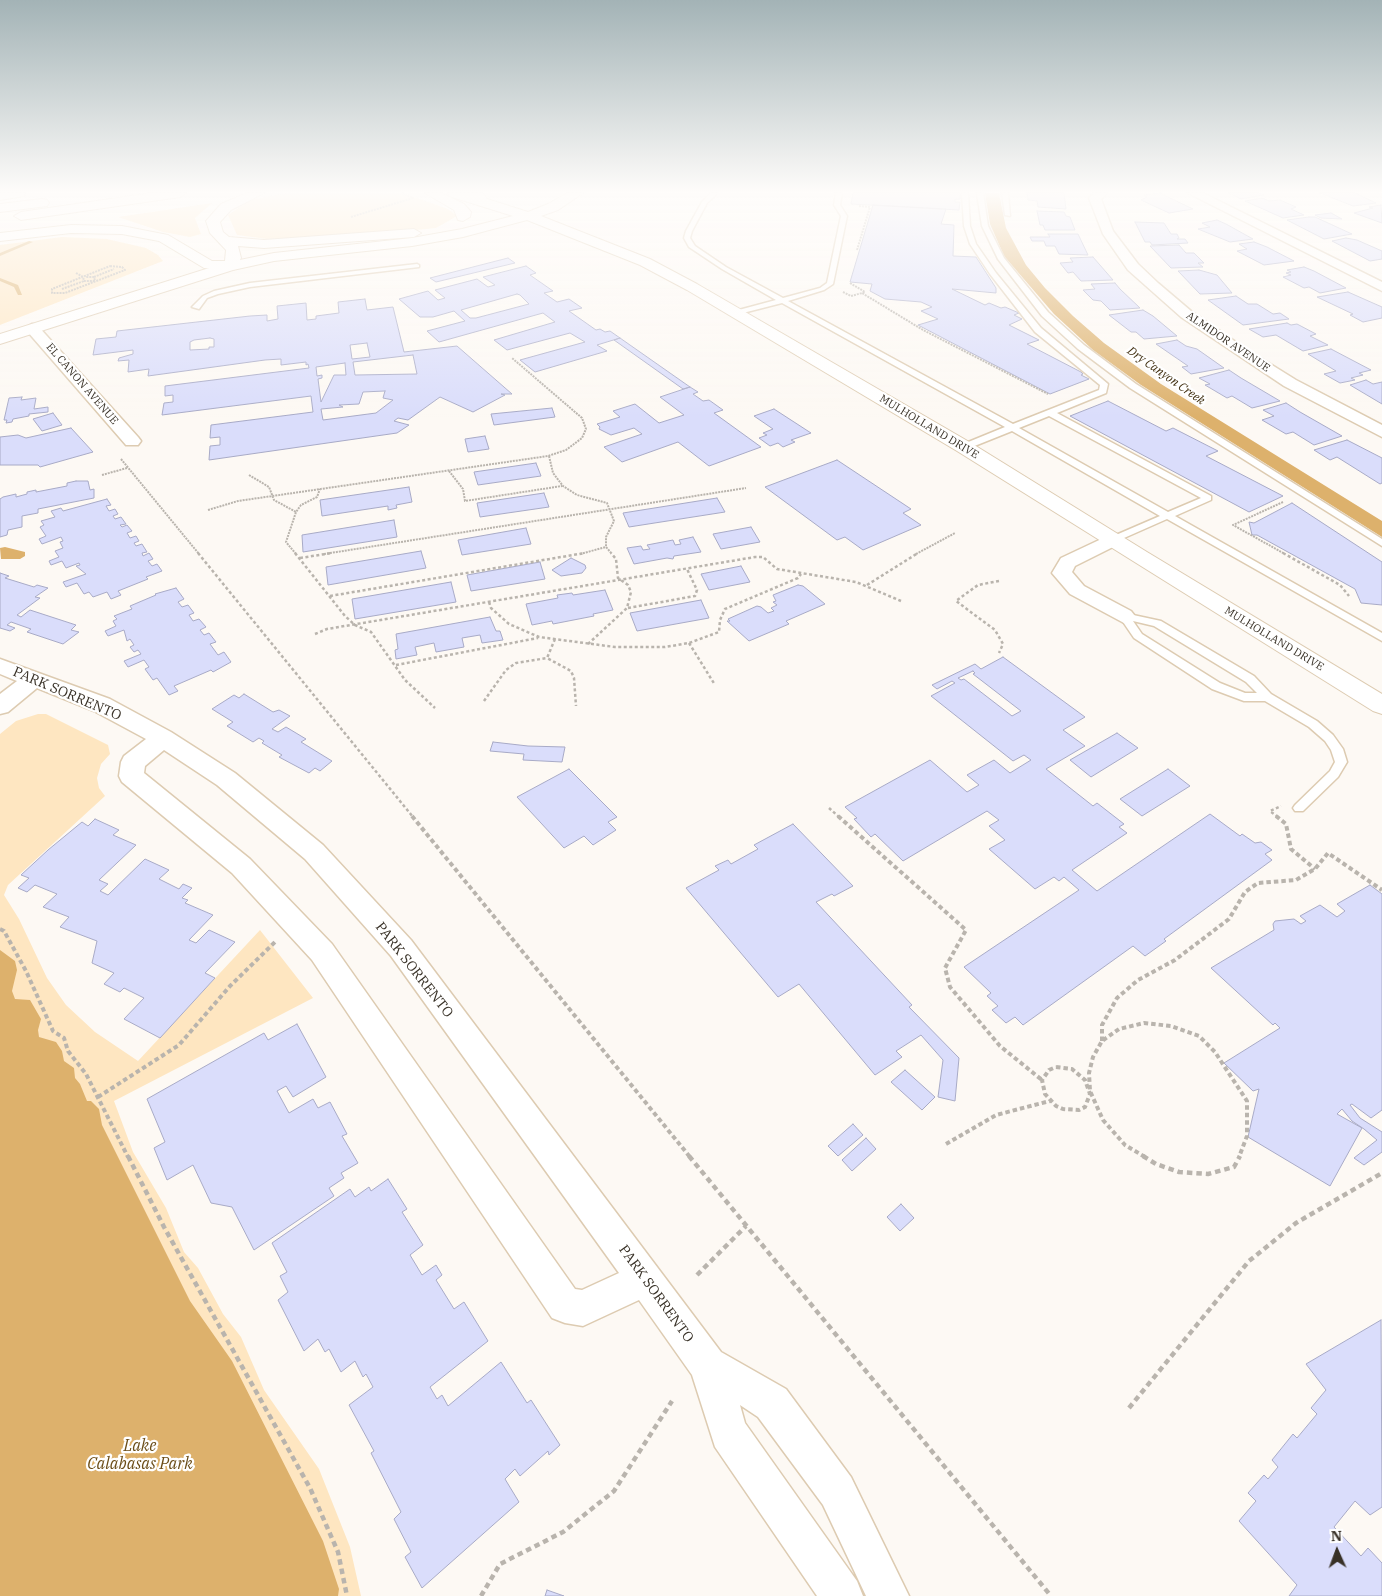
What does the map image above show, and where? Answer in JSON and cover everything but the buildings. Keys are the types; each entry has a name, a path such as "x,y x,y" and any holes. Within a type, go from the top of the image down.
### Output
{"main road":[{"path":"0,339 8,333 32,328 225,267"},
{"name":"MULHOLLAND DRIVE","path":"655,267 738,313 964,447 1382,705"}],"street":[{"name":"ALMIDOR AVENUE","path":"1134,267 1186,314 1238,350 1290,383 1382,432"},
{"path":"1343,267 1382,287"},
{"name":"EL CANON AVENUE","path":"32,328 132,441"},
{"path":"1112,540 1068,562 1063,568 1062,573 1077,590 1124,616"},
{"name":"PARK SORRENTO","path":"0,666 102,705 163,738 226,779 314,852 401,948 708,1365 729,1432 842,1596"},
{"path":"0,706 35,678"},
{"path":"163,738 133,762 131,776 241,866 322,952 565,1305 583,1308 645,1279"},
{"name":"PARK SORRENTO","path":"708,1365 772,1403 837,1491 888,1596"}],"lane":[{"path":"196,307 205,297 216,292 250,285 404,267"},
{"path":"723,267 1014,428 1382,638"},
{"path":"738,313 822,289 830,284 833,267"},
{"path":"964,447 1103,391 1104,384 1038,330 989,267"},
{"path":"1008,267 1045,314 1081,346 1133,386 1382,543"},
{"path":"1050,413 1208,498 1112,540"},
{"path":"1124,616 1138,636 1216,686 1244,697 1267,697"},
{"path":"1124,616 1157,623 1250,679 1267,697 1313,724 1328,738 1338,749 1341,762 1334,774 1299,808"}],"path":[{"path":"52,289 106,267"},
{"path":"76,273 83,277 94,277 114,269 125,270"},
{"path":"52,289 52,294 65,293 125,270"},
{"path":"851,275 850,284 923,330 1051,396"},
{"path":"83,277 84,281"},
{"path":"94,277 95,281"},
{"path":"52,289 62,289 84,281 102,283"},
{"path":"62,289 65,293"},
{"path":"208,510 238,501 548,456 566,450 582,438 586,429 582,418 574,409 512,358"},
{"path":"548,456 552,473 563,486 577,495 604,501 610,509 614,521 606,537 606,547 616,559 616,574 628,586 631,592 627,608"},
{"path":"119,457 746,1226 1051,1596"},
{"path":"102,475 128,468"},
{"path":"449,470 463,489 465,501 563,486"},
{"path":"249,475 269,487 274,500 296,512"},
{"path":"300,558 746,488"},
{"path":"320,489 318,497 301,505 296,512 286,542 355,625 371,632 405,680 435,708"},
{"path":"1283,502 1233,525 1340,585 1349,596 1330,608"},
{"path":"1252,511 1256,514"},
{"path":"867,585 909,558 955,533"},
{"path":"330,596 574,556 606,547"},
{"path":"315,634 327,629 687,568 763,557 776,569 867,585 901,601"},
{"path":"588,644 627,608 695,596 697,590 687,568"},
{"path":"396,665 539,638 642,648 690,643 718,632 721,615 732,604 798,578 801,574"},
{"path":"999,581 978,585 956,601 995,630 1002,644 999,653"},
{"path":"489,602 491,608 508,624 539,638"},
{"path":"547,658 555,639"},
{"path":"690,643 715,685"},
{"path":"484,701 506,670 516,663 547,658 565,666 571,671 574,678 576,706"},
{"path":"1283,804 1270,811 1286,824 1291,849 1316,869"},
{"path":"829,808 966,930 945,968 950,986 1000,1046 1042,1080 1045,1094 1050,1101 1063,1109 1078,1110 1089,1101 1090,1091 1089,1073 1093,1056 1102,1041 1119,1029 1144,1023 1171,1026 1199,1036 1215,1052 1247,1101 1247,1136 1244,1148 1234,1167 1208,1174 1179,1172 1156,1164 1124,1145 1103,1120 1090,1091 1079,1073 1064,1067 1049,1070 1042,1080"},
{"path":"1102,1041 1102,1025 1117,998 1138,980 1175,960 1229,919 1245,892 1258,883 1296,880 1316,869 1328,854 1382,890"},
{"path":"0,929 4,931 26,971 53,1031 64,1038 68,1051 86,1074 164,1227 310,1488 338,1552 347,1596"},
{"path":"98,1098 179,1044 230,986 277,941"},
{"path":"946,1144 996,1115 1050,1101"},
{"path":"1129,1408 1249,1262 1296,1224 1382,1173"},
{"path":"697,1275 746,1226"},
{"path":"481,1596 500,1564 562,1532 614,1491 672,1401"}],"green space":[{"path":"0,267 146,267 0,325"},
{"name":"Lake Calabasas Park","path":"38,714 46,714 108,745 110,754 101,764 97,778 99,788 105,796 8,885 4,895 19,919 47,978 66,1005 95,1032 138,1061 260,930 313,998 114,1101 133,1152 166,1208 184,1252 198,1268 223,1314 241,1337 264,1390 319,1469 350,1547 361,1596 0,1596 0,734 16,721"}],"shaded area":[{"path":"1014,267 1028,267 1045,288 1073,316 1104,343 1161,384 1382,521 1382,537 1141,385 1093,350 1054,314"},
{"path":"5,547 25,552 25,556 20,559 1,559 0,548"},
{"name":"Lake Calabasas Park","path":"0,950 15,961 17,970 12,991 15,999 30,1000 41,1019 38,1030 39,1037 56,1042 62,1051 64,1061 74,1068 75,1078 80,1084 87,1101 91,1101 99,1109 102,1125 190,1301 232,1361 323,1541 339,1589 338,1596 0,1596"}],"waterway":[{"path":"0,279 16,286 20,294"}],"water label":[{"name":"Dry Canyon Creek","path":"1166,376"}]}
